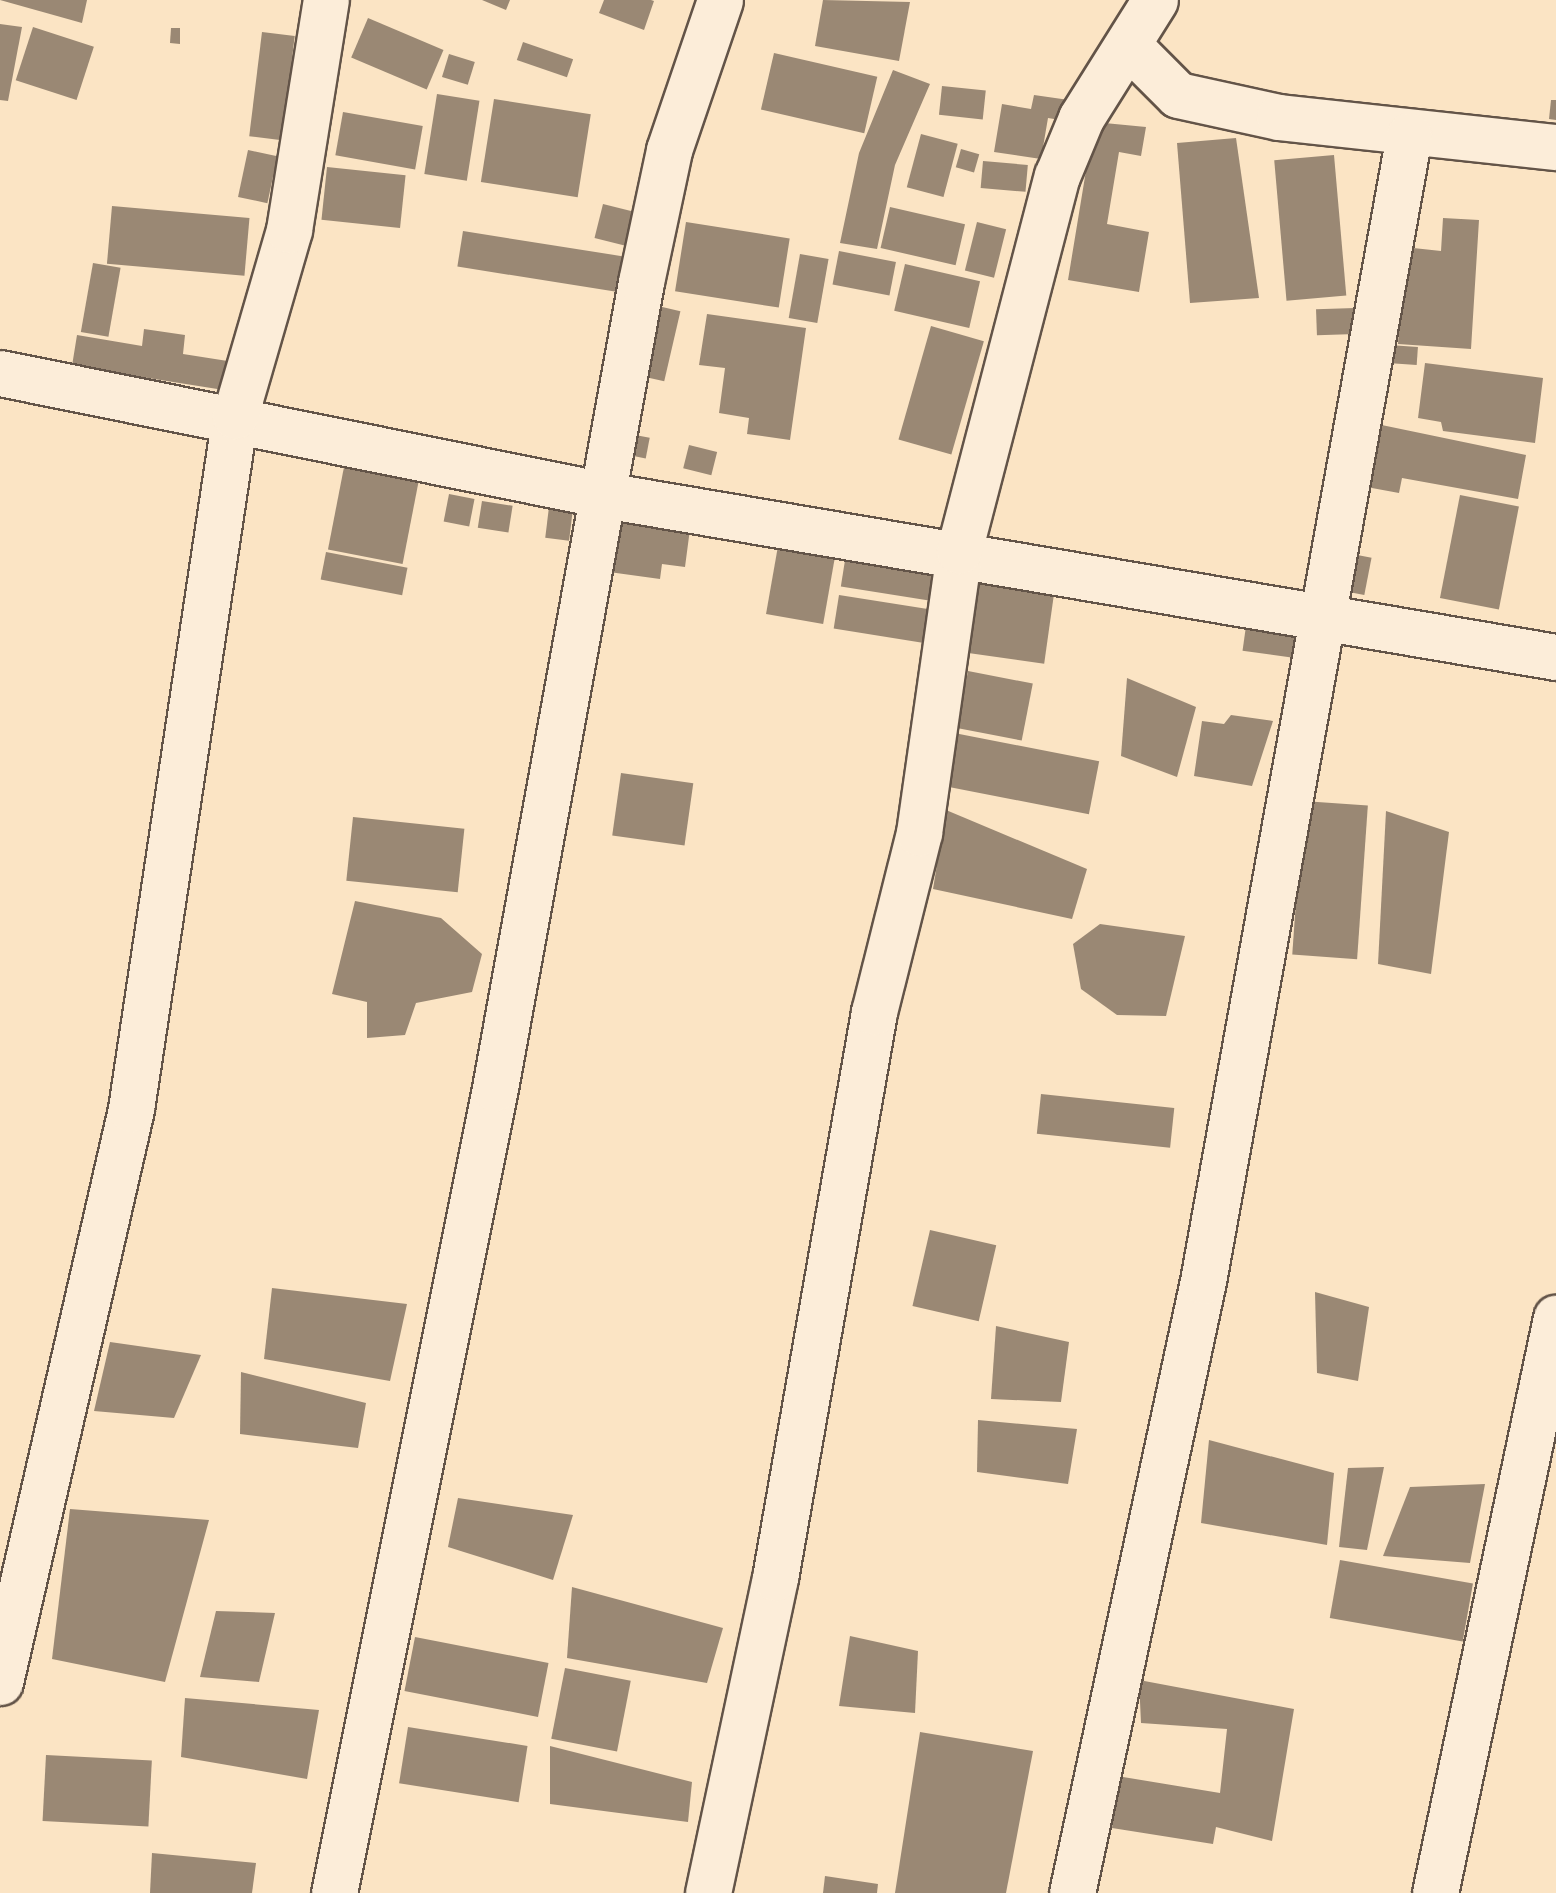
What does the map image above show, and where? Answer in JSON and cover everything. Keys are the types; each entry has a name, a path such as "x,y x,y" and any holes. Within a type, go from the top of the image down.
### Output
{"street":[{"path":"0,1682 131,1109 235,416 289,230 326,0"},
{"path":"334,1893 669,150 720,0"},
{"path":"708,1893 874,1012 919,833 959,551 1057,176 1080,118 1154,0"},
{"path":"1128,46 1178,94 1409,136 1556,147"},
{"path":"1072,1893 1204,1281 1250,990 1329,614 1409,136"},
{"path":"0,373 235,416 604,495 959,551 1556,657"},
{"path":"1435,1893 1556,1318"}],"building":[{"path":"0,0 87,0 82,23"},
{"path":"482,0 510,0 506,10"},
{"path":"604,0 654,1 644,30 599,13"},
{"path":"823,0 910,2 899,61 815,46"},
{"path":"368,18 443,50 427,90 351,58"},
{"path":"0,24 22,27 8,101 0,100"},
{"path":"33,27 94,47 77,100 16,80"},
{"path":"171,28 180,28 180,44 170,43"},
{"path":"262,32 295,36 282,140 249,136"},
{"path":"523,42 573,59 567,77 517,60"},
{"path":"774,53 877,77 864,133 761,110"},
{"path":"449,54 475,62 468,85 442,77"},
{"path":"893,70 930,84 895,165 877,249 840,243 859,153"},
{"path":"942,86 986,91 983,119 939,115"},
{"path":"437,94 479,101 467,181 424,174"},
{"path":"1034,95 1069,100 1066,121 1048,118 1041,159 994,152 1002,104 1031,109"},
{"path":"494,99 591,114 578,197 481,182"},
{"path":"1551,100 1556,100 1556,120 1549,119"},
{"path":"343,112 423,126 415,169 335,155"},
{"path":"1094,122 1146,127 1141,156 1119,152 1107,224 1149,232 1139,292 1068,280"},
{"path":"921,134 958,144 943,197 907,187"},
{"path":"1236,138 1259,298 1190,303 1177,143"},
{"path":"961,149 979,154 974,173 956,167"},
{"path":"248,150 277,156 267,203 238,197"},
{"path":"1334,155 1346,295 1287,301 1274,160"},
{"path":"983,161 1028,165 1025,192 981,188"},
{"path":"327,167 406,175 400,228 321,220"},
{"path":"603,204 636,212 628,246 595,238"},
{"path":"112,206 249,218 244,276 107,264"},
{"path":"890,207 965,224 956,265 881,248"},
{"path":"1443,218 1479,220 1471,349 1398,344 1404,247 1441,251"},
{"path":"686,222 790,238 779,308 675,291"},
{"path":"977,222 1006,229 994,278 965,271"},
{"path":"463,231 622,256 616,292 457,267"},
{"path":"839,251 896,262 889,295 833,284"},
{"path":"800,254 829,259 817,323 789,318"},
{"path":"93,263 121,268 108,337 81,332"},
{"path":"905,264 980,281 969,328 894,311"},
{"path":"658,306 680,311 664,381 642,376"},
{"path":"1355,308 1356,334 1317,335 1316,309"},
{"path":"707,314 806,328 790,440 747,434 749,418 719,413 725,368 699,365"},
{"path":"931,326 984,341 951,455 898,439"},
{"path":"144,329 185,335 183,354 234,362 230,391 72,366 77,335 142,346"},
{"path":"1389,345 1418,347 1417,365 1388,363"},
{"path":"1425,363 1543,378 1535,443 1443,431 1441,422 1418,418"},
{"path":"1372,423 1526,455 1518,499 1402,478 1399,493 1361,486"},
{"path":"635,435 650,438 646,458 631,456"},
{"path":"689,445 717,452 711,475 683,468"},
{"path":"344,467 419,482 403,564 328,549"},
{"path":"449,494 475,499 469,526 444,521"},
{"path":"1460,495 1519,506 1499,610 1440,598"},
{"path":"482,501 513,506 508,533 478,528"},
{"path":"549,507 573,510 569,541 545,538"},
{"path":"616,519 690,529 685,567 662,564 660,579 609,572"},
{"path":"778,546 835,556 823,624 766,614"},
{"path":"326,552 407,568 402,595 321,579"},
{"path":"1347,553 1372,558 1364,595 1340,590"},
{"path":"846,554 939,569 934,601 841,587"},
{"path":"973,581 1054,592 1044,664 963,652"},
{"path":"839,595 931,610 926,643 834,629"},
{"path":"1247,619 1308,628 1304,659 1243,651"},
{"path":"968,671 1033,684 1022,741 957,728"},
{"path":"1127,678 1196,707 1177,777 1121,756"},
{"path":"1231,715 1273,721 1252,786 1194,776 1202,721 1224,724"},
{"path":"949,732 1099,761 1089,814 939,785"},
{"path":"621,773 693,783 685,846 612,835"},
{"path":"1303,801 1368,806 1357,959 1292,955"},
{"path":"946,810 1087,869 1072,919 933,889"},
{"path":"1386,811 1449,832 1431,974 1378,964"},
{"path":"353,817 464,829 458,892 346,881"},
{"path":"355,901 441,918 482,954 472,992 416,1003 405,1035 367,1038 367,1002 332,994"},
{"path":"1100,924 1185,936 1166,1016 1117,1015 1081,989 1073,944"},
{"path":"1041,1094 1174,1108 1170,1148 1037,1134"},
{"path":"930,1230 996,1245 979,1321 912,1306"},
{"path":"272,1288 407,1304 390,1381 264,1359"},
{"path":"1315,1292 1369,1307 1358,1381 1317,1373"},
{"path":"996,1326 1069,1342 1061,1402 991,1399"},
{"path":"110,1342 201,1355 174,1418 94,1411"},
{"path":"241,1372 366,1403 358,1448 240,1434"},
{"path":"978,1420 1077,1429 1068,1484 977,1472"},
{"path":"1209,1440 1334,1473 1327,1545 1201,1523"},
{"path":"1384,1467 1367,1550 1339,1547 1348,1468"},
{"path":"1485,1484 1470,1563 1383,1556 1410,1487"},
{"path":"458,1498 573,1515 553,1580 448,1547"},
{"path":"70,1509 209,1520 165,1682 52,1659"},
{"path":"1340,1560 1473,1583 1463,1642 1330,1618"},
{"path":"572,1587 723,1628 707,1683 567,1658"},
{"path":"216,1611 275,1613 259,1682 200,1677"},
{"path":"850,1636 918,1651 915,1713 839,1706"},
{"path":"415,1637 549,1663 538,1717 405,1691"},
{"path":"565,1668 631,1681 617,1751 551,1739"},
{"path":"1139,1680 1294,1709 1272,1841 1216,1827 1213,1844 1112,1828 1117,1776 1220,1793 1227,1729 1141,1723"},
{"path":"185,1698 319,1710 307,1779 181,1757"},
{"path":"408,1727 528,1746 519,1802 399,1783"},
{"path":"920,1732 1033,1751 1006,1893 895,1893"},
{"path":"550,1746 692,1782 688,1822 550,1804"},
{"path":"46,1755 152,1761 148,1826 43,1821"},
{"path":"152,1853 256,1863 252,1893 150,1893"},
{"path":"825,1876 878,1884 877,1893 823,1893"}]}
